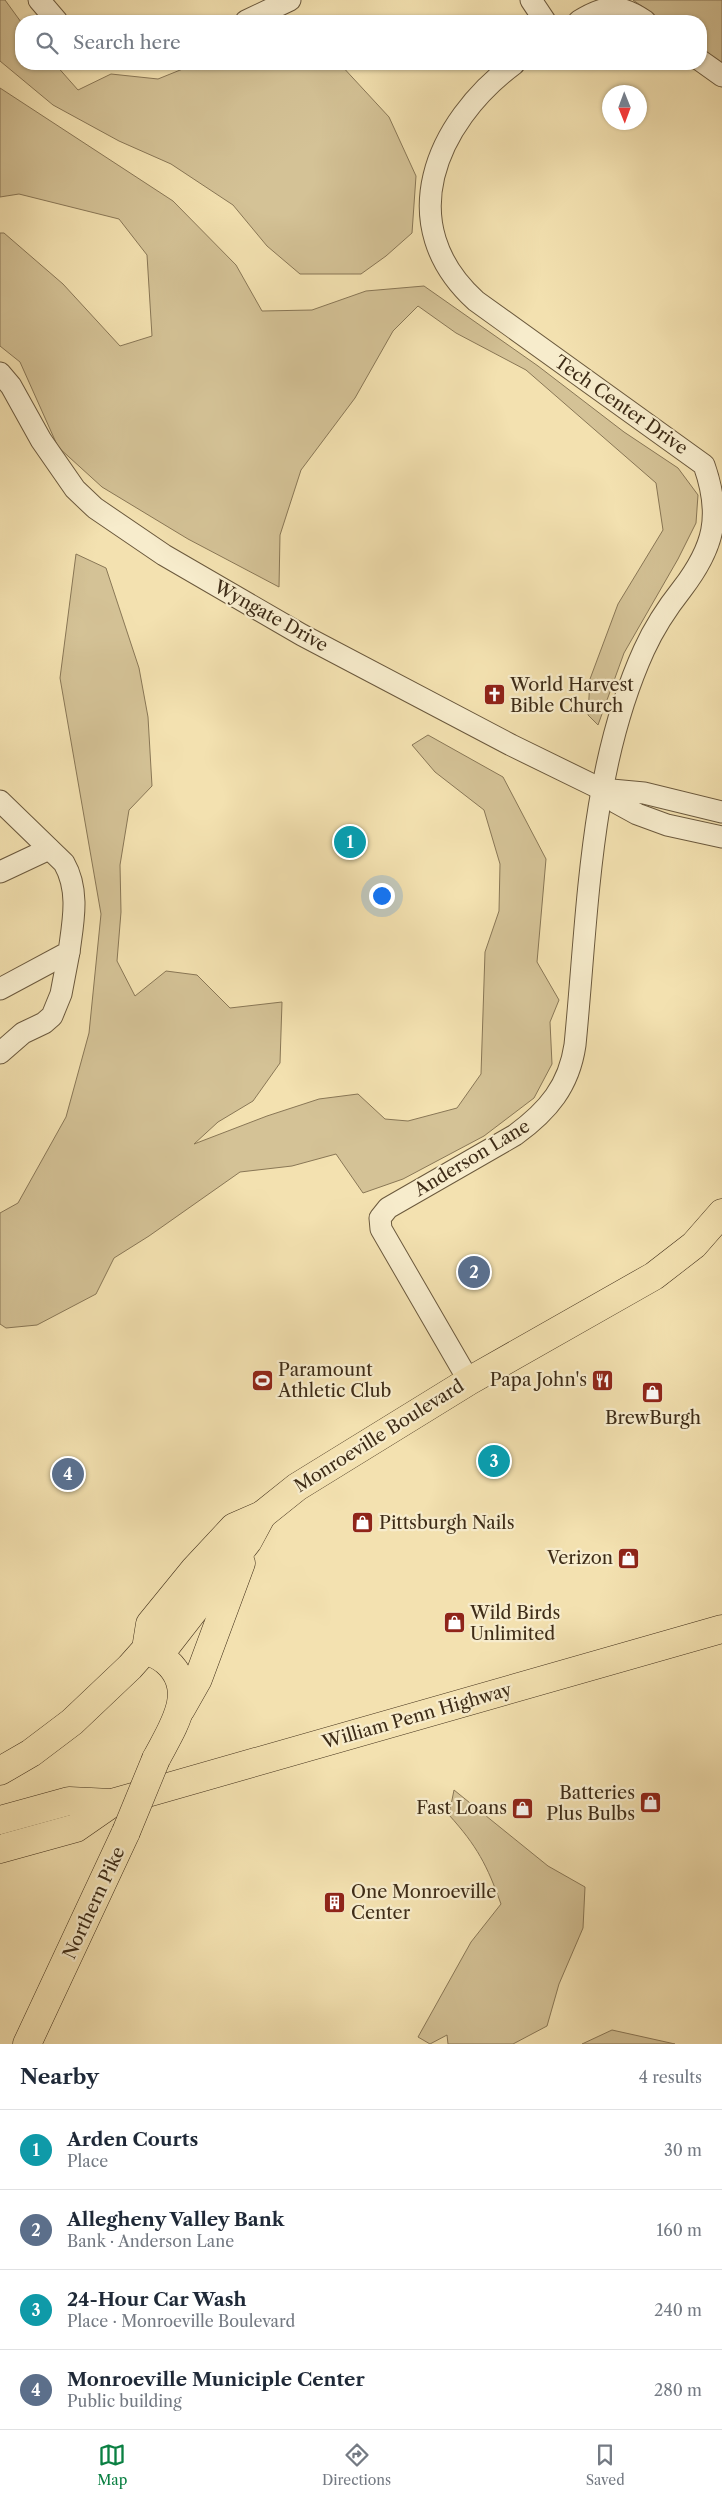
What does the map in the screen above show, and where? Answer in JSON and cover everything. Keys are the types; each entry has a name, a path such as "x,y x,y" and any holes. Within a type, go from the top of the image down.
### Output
{"main road":[{"name":"Monroeville Boulevard","path":"0,1771 31,1753 72,1722 112,1685 146,1649 150,1624 194,1570 234,1527 262,1514 297,1487 469,1380 654,1276 694,1246 722,1213"},
{"name":"Monroeville Boulevard","path":"146,1649 166,1645 248,1541 262,1514"},
{"name":"Northern Pike","path":"27,2044 126,1832 156,1759 198,1679 230,1598 248,1541"},
{"name":"William Penn Highway","path":"0,1820 69,1801 112,1803 722,1629"},
{"name":"Northern Pike","path":"146,1649 167,1697 166,1714 156,1759"},
{"path":"146,1649 166,1661 174,1672 182,1694 181,1709"},
{"name":"William Penn Highway","path":"0,1849 76,1828 112,1803"}],"street":[{"path":"39,0 52,15"},
{"path":"259,15 290,0"},
{"path":"531,0 541,15"},
{"path":"589,15 597,10 617,8 634,15"},
{"path":"707,65 722,76"},
{"name":"Tech Center Drive","path":"507,70 492,82 462,116 438,158 432,183 430,206 432,228 440,254 455,280 476,301 704,465 714,479 721,507 721,520 713,545 657,624 641,656 631,680 601,789"},
{"name":"Wyngate Drive","path":"0,373 11,386 41,440 75,489 121,527 164,555 302,635 511,746 601,789 617,802 637,814 667,825 722,836"},
{"name":"Wyngate Drive","path":"601,789 644,793 722,812"},
{"name":"Anderson Lane","path":"469,1380 381,1229 380,1218 388,1208 515,1135 542,1114 560,1093 566,1081 575,1045 601,789"},
{"path":"0,801 64,864 73,883 73,915 69,952 61,994 52,1016 44,1023 23,1033 0,1053"},
{"path":"0,872 49,849"},
{"path":"0,990 69,952"}],"shaded area":[{"path":"0,0 5,0 16,15 15,70 60,70 78,90 111,74 158,79 180,70 346,70 389,117 416,176 412,233 386,256 361,274 300,274 267,246 233,205 171,164 119,141 53,105 0,61"},
{"path":"633,0 722,0 722,63 707,52 707,15 654,15"},
{"path":"0,88 173,201 236,265 262,311 312,310 366,291 424,286 538,366 624,432 678,468 698,495 696,523 678,559 624,653 598,725 588,715 590,679 618,604 663,530 656,483 526,370 456,333 418,306 393,331 355,398 301,470 280,535 279,587 188,539 102,487 58,447 20,362 0,346 0,233 4,233 63,284 120,346 152,336 147,255 119,219 19,194 0,197"},
{"path":"76,554 106,568 139,668 148,717 152,786 129,810 120,865 121,912 117,961 135,996 166,971 197,975 230,1008 282,1002 280,1063 253,1101 218,1122 194,1144 267,1116 319,1099 358,1094 385,1119 408,1121 457,1108 481,1074 485,952 499,911 500,864 484,810 435,772 412,745 428,735 503,777 546,859 537,962 559,1000 550,1022 552,1064 534,1098 484,1136 403,1179 363,1193 336,1154 292,1166 240,1172 149,1236 114,1258 96,1294 37,1325 6,1328 0,1324 0,1213 18,1203 66,1117 89,1033 101,914 60,678"},
{"path":"454,1790 548,1866 585,1887 583,1928 559,1984 547,2026 513,2044 448,2044 447,2035 430,2044 418,2037 471,1942 501,1904 480,1856 467,1836 449,1815"},
{"path":"612,2030 675,2044 582,2044"}],"place":[{"name":"World Harvest Bible Church","path":"494,695"},
{"name":"Arden Courts","path":"350,842"},
{"name":"Allegheny Valley Bank","path":"474,1272"},
{"name":"Paramount Athletic Club","path":"262,1380"},
{"name":"Papa John's","path":"603,1380"},
{"name":"BrewBurgh","path":"653,1393"},
{"name":"24-Hour Car Wash","path":"494,1461"},
{"name":"Monroeville Municiple Center","path":"68,1474"},
{"name":"Pittsburgh Nails","path":"363,1523"},
{"name":"Verizon","path":"629,1558"},
{"name":"Wild Birds Unlimited","path":"454,1623"},
{"name":"Batteries Plus Bulbs","path":"651,1803"},
{"name":"Fast Loans","path":"523,1808"},
{"name":"One Monroeville Center","path":"335,1902"}]}
